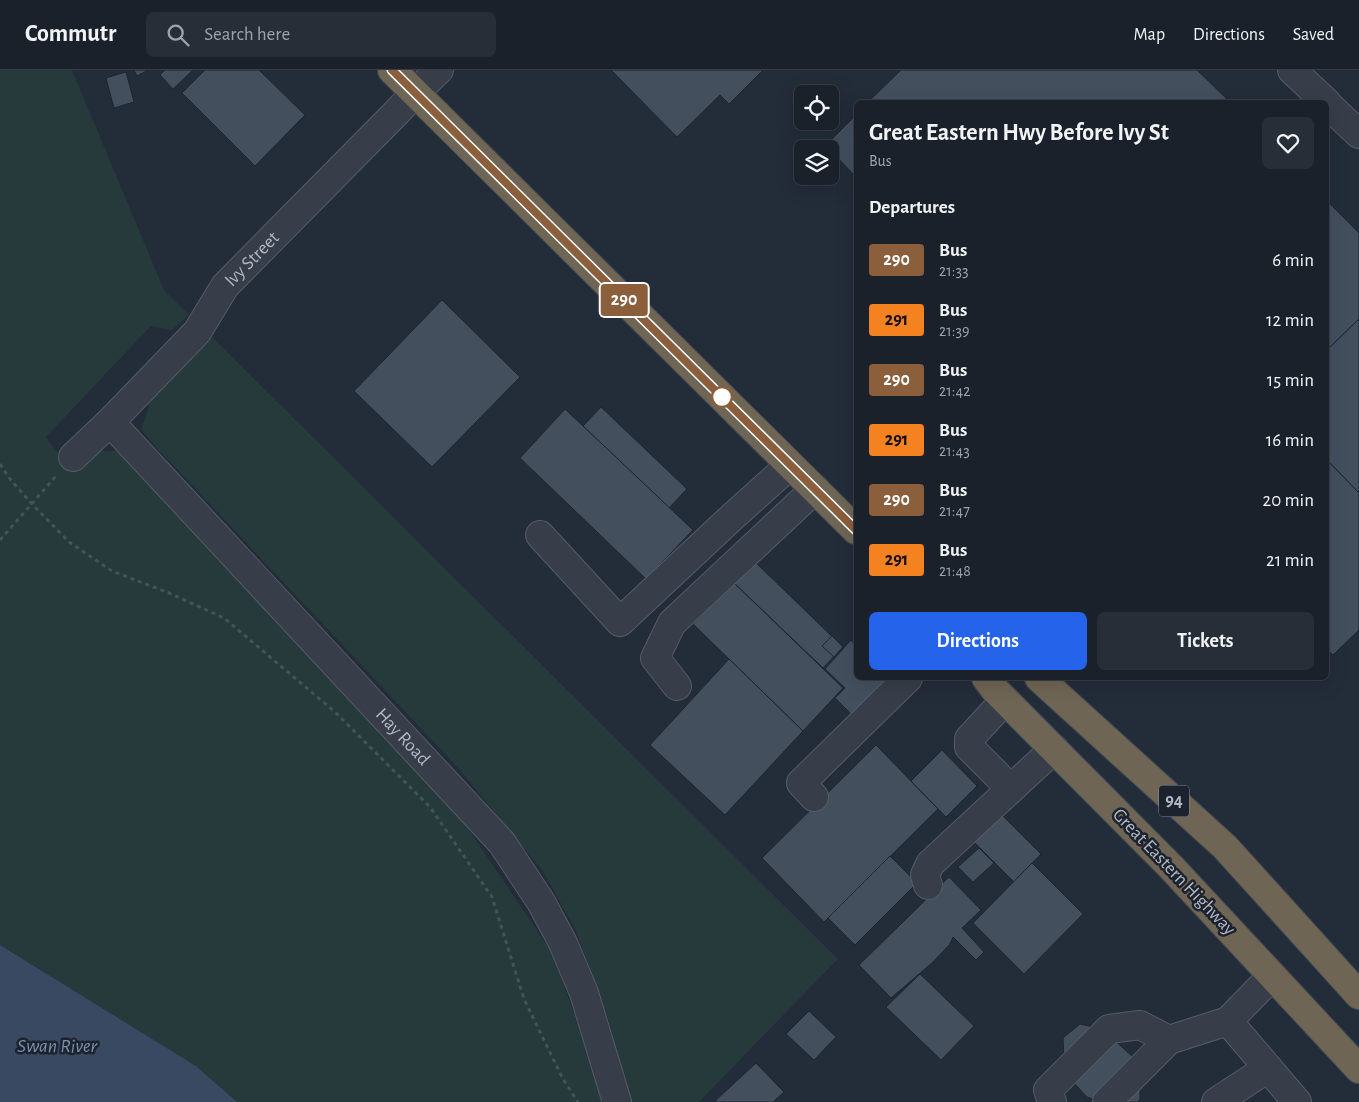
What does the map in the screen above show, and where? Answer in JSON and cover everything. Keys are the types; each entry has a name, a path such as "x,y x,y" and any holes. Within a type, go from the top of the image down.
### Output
{"highway":[{"path":"392,70 854,528"},
{"name":"Great Eastern Highway","path":"988,680 996,691 1171,867 1359,1069"},
{"name":"94","path":"1041,680 1225,847 1359,995"}],"street":[{"name":"Ivy Street","path":"73,457 110,422 197,332 225,286 415,92 439,70"},
{"path":"1292,70 1323,100"},
{"path":"1329,106 1359,134"},
{"name":"Hay Road","path":"110,422 502,843 541,902 563,943 584,993 617,1102"},
{"path":"540,535 620,622 790,465"},
{"path":"677,686 655,658 672,623 816,489"},
{"path":"814,796 801,783 906,680"},
{"path":"999,778 968,747 969,739 1005,700"},
{"path":"909,864 999,778 1048,743"},
{"path":"928,885 925,875 930,864 1048,743"},
{"path":"1107,1102 1169,1040 1228,1021 1272,976"},
{"path":"1228,1021 1297,1102"},
{"path":"1052,1102 1048,1090 1109,1029 1140,1025 1169,1040"},
{"path":"1216,1102 1268,1068"}],"path":[{"path":"0,540 73,457"},
{"path":"0,464 10,479 32,504 69,542 112,571 224,618 335,712 430,807 492,897 524,999 563,1080 578,1102"}],"shaded area":[{"path":"0,70 72,70 164,290 189,315 172,330 151,326 46,437 71,471 96,451 117,451 141,463 454,808 553,954 605,1102 237,1102 196,1066 0,945"},
{"path":"208,333 838,959 699,1102 628,1102 608,1019 576,931 542,870 459,769 141,429 156,387"}],"water":[{"name":"Swan River","path":"0,945 196,1066 237,1102 0,1102"}],"building":[{"path":"134,70 148,70 137,76"},
{"path":"165,70 193,70 173,89 160,75"},
{"path":"205,70 259,70 305,115 255,166 182,93"},
{"path":"611,70 763,70 729,104 720,95 677,137"},
{"path":"901,70 1197,70 1228,100 870,100"},
{"path":"126,72 134,102 114,108 106,78"},
{"path":"854,117 854,175 839,159 839,140 831,140"},
{"path":"1329,203 1359,233 1359,319 1329,348"},
{"path":"442,300 520,377 432,467 354,391"},
{"path":"1359,319 1359,493 1329,462 1329,348"},
{"path":"601,407 687,489 669,508 583,426"},
{"path":"565,409 693,530 646,579 520,458"},
{"path":"1329,462 1359,493 1359,630 1333,655 1329,651"},
{"path":"753,560 843,647 823,668 733,582"},
{"path":"733,582 843,688 803,731 693,624"},
{"path":"832,636 843,647 834,657 822,646"},
{"path":"851,640 854,644 854,680 888,680 855,718 835,698 845,688 825,669"},
{"path":"729,659 803,731 725,815 650,745"},
{"path":"876,745 938,809 824,922 762,858"},
{"path":"942,750 977,786 946,817 911,781"},
{"path":"998,811 1041,854 1014,882 971,839"},
{"path":"979,848 994,863 973,882 958,867"},
{"path":"890,856 917,883 855,945 828,918"},
{"path":"1032,863 1083,914 1024,974 973,923"},
{"path":"949,877 981,910 962,928 984,952 976,960 953,937 950,944 933,962 891,998 859,965"},
{"path":"920,974 974,1026 941,1060 886,1007"},
{"path":"809,1011 836,1037 814,1060 786,1034"},
{"path":"1080,1024 1102,1029 1134,1058 1140,1083 1140,1099 1138,1102 1101,1102 1087,1097 1073,1082 1064,1061 1063,1038"},
{"path":"756,1063 784,1092 773,1102 715,1101"}],"bus line":[{"name":"290","path":"392,70 854,528"}]}
